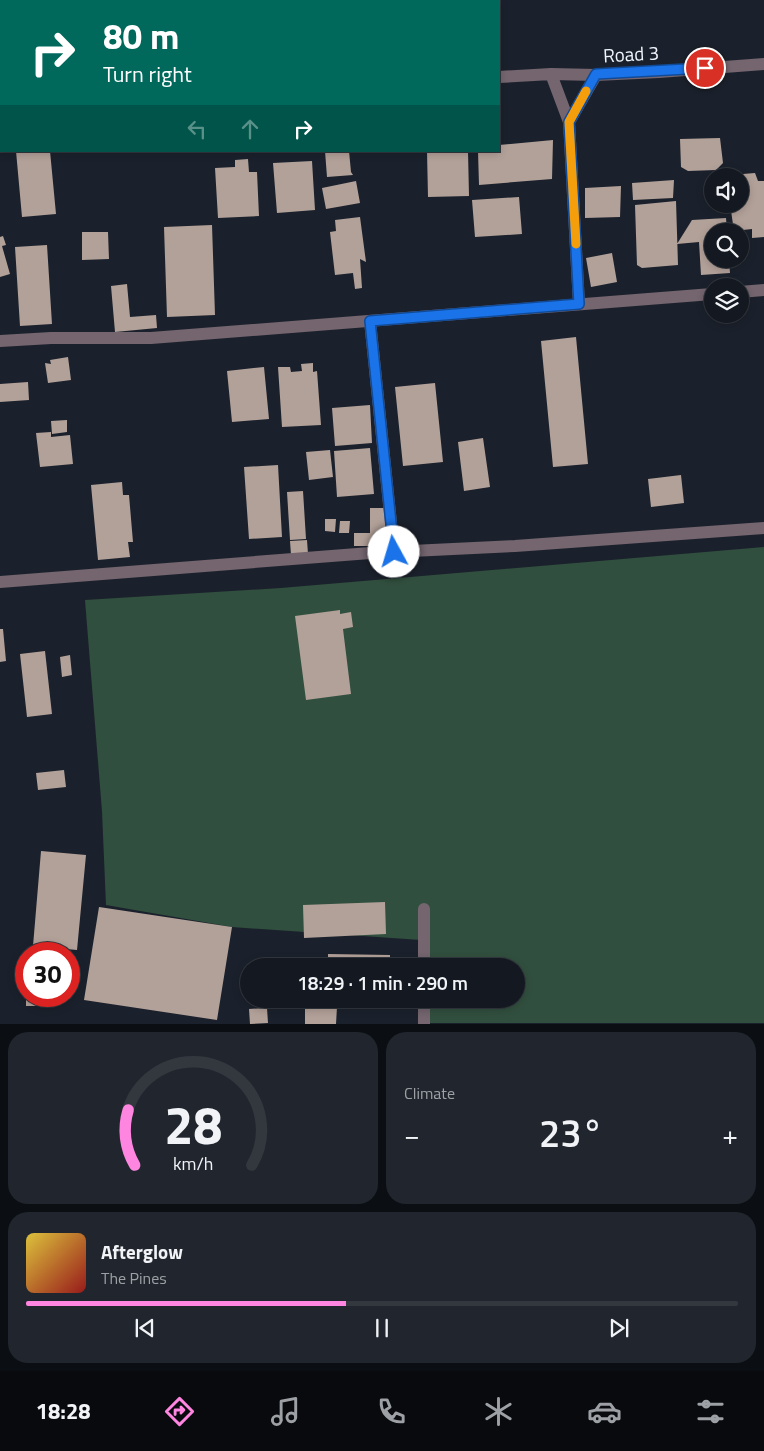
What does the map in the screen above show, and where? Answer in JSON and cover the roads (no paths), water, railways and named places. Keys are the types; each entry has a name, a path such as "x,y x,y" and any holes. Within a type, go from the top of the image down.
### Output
{"street":[{"name":"Road 3","path":"500,77 596,74 764,64"},
{"path":"551,74 569,122 579,304"},
{"path":"569,122 596,74"},
{"path":"749,291 764,290"},
{"path":"0,341 51,338 152,338 704,295"},
{"path":"370,321 394,552"},
{"path":"0,582 394,552 515,546 764,528"},
{"path":"424,909 424,958"},
{"path":"424,1008 424,1024"}]}
